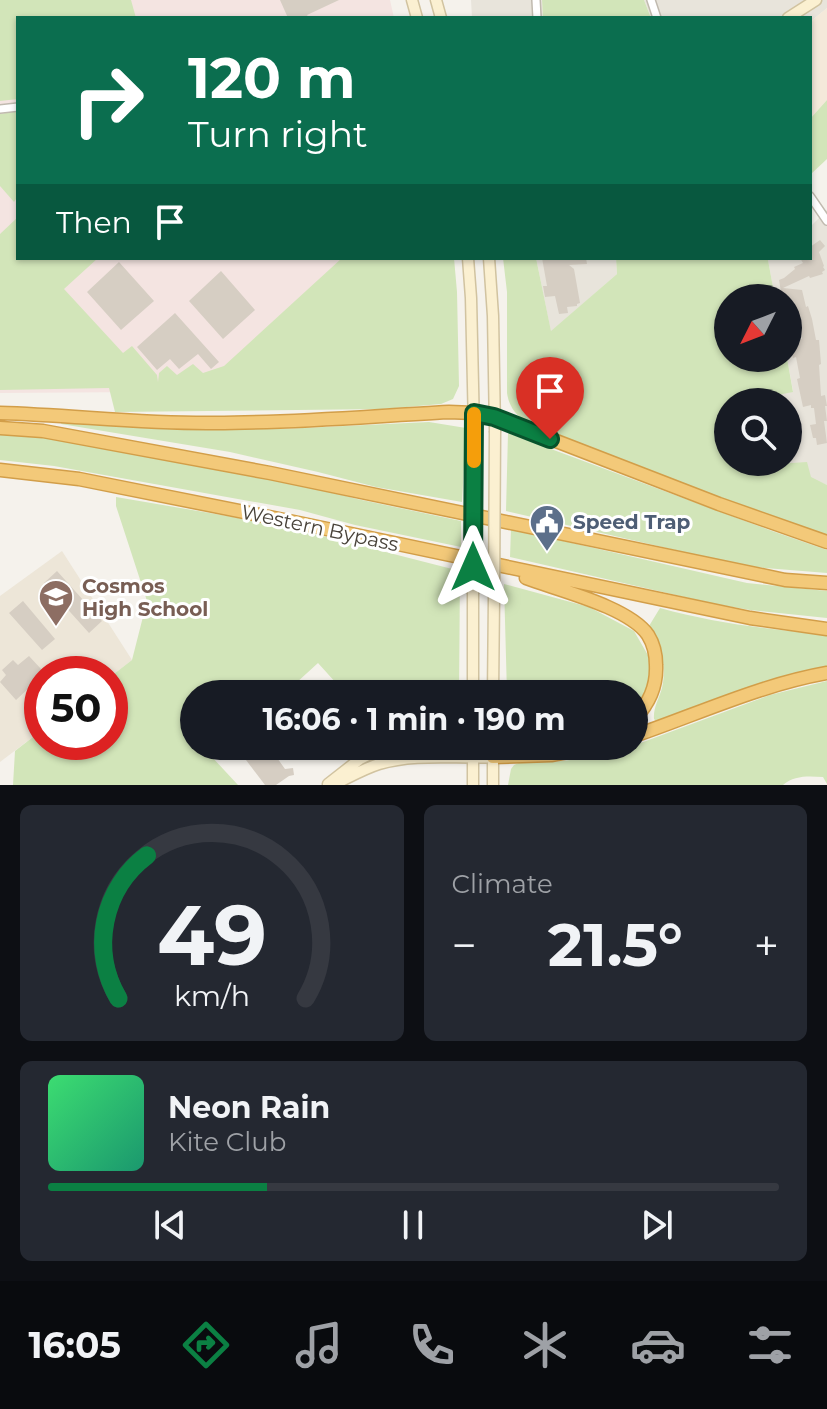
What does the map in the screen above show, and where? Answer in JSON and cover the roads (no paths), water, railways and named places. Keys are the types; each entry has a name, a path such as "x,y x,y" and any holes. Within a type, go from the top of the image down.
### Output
{"highway":[{"path":"0,413 213,423 474,413 494,417 827,542"},
{"path":"0,428 43,431 270,473 785,580 827,583"},
{"name":"Western Bypass","path":"0,470 79,479 750,618 827,629"},
{"path":"482,563 614,610 633,621 647,635 656,659 656,683 648,700"},
{"path":"648,731 778,685 827,673"}],"main road":[{"path":"791,16 816,0"},
{"path":"468,260 474,413 473,680"},
{"path":"489,260 495,431 493,680"},
{"path":"326,785 359,760"},
{"path":"333,785 370,768 398,760"},
{"path":"473,760 473,785"},
{"path":"493,760 493,785"}],"street":[{"path":"812,199 827,221"}],"place":[{"name":"Speed Trap","path":"547,553"},
{"name":"Cosmos High School","path":"56,628"}]}
